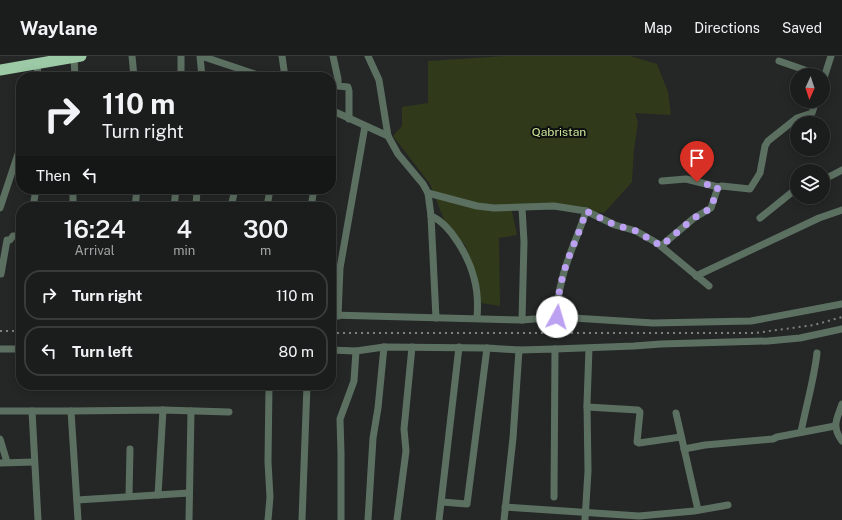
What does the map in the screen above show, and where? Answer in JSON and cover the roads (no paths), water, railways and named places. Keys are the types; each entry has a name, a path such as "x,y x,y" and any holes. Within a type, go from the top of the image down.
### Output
{"highway":[{"path":"0,70 78,57"}],"street":[{"path":"132,56 134,72"},
{"path":"181,56 181,72"},
{"path":"202,72 201,56 244,72"},
{"path":"282,56 284,72"},
{"path":"333,56 338,78 338,86 348,87 349,119"},
{"path":"368,56 379,80 388,136 398,154 423,184 428,193 431,216 436,318"},
{"path":"827,68 831,56"},
{"path":"76,72 78,57"},
{"path":"779,61 799,68"},
{"path":"37,64 38,72"},
{"path":"662,181 686,179 718,187 722,186 750,189 760,173 765,146 768,141 797,118 812,112 813,108"},
{"path":"336,112 388,136"},
{"path":"336,300 364,126"},
{"path":"0,208 16,160"},
{"path":"830,176 842,170"},
{"path":"661,246 694,218 711,208 718,187"},
{"path":"428,193 477,206 494,208 554,206 586,211 615,225 636,231 661,246 709,286"},
{"path":"760,218 790,194"},
{"path":"522,208 524,242 522,320"},
{"path":"696,276 819,218 842,210"},
{"path":"557,317 560,284 568,258 581,229 586,211"},
{"path":"431,216 438,218 451,232 466,256 474,278 478,300 477,318"},
{"path":"1,274 3,239 10,240 13,236 16,236"},
{"path":"336,316 522,320 557,317 653,323 751,321 842,304"},
{"path":"336,350 356,351 384,347 459,347 519,350 634,346 669,343 768,341 800,338 842,329"},
{"path":"368,520 373,438 378,408 384,347"},
{"path":"397,520 406,451 404,429 412,347"},
{"path":"439,520 459,347"},
{"path":"442,502 467,504 487,348"},
{"path":"586,516 589,348"},
{"path":"0,349 16,349"},
{"path":"554,497 555,349"},
{"path":"504,520 514,438 519,350"},
{"path":"341,520 340,419 354,381 356,351"},
{"path":"801,432 815,372 817,353"},
{"path":"268,520 270,497 268,462 269,390"},
{"path":"302,520 307,390"},
{"path":"842,404 835,426 838,436 842,441"},
{"path":"587,407 638,410 640,412 637,442 639,443 680,437"},
{"path":"158,495 162,410"},
{"path":"0,411 162,410 229,412"},
{"path":"32,411 38,520"},
{"path":"72,411 78,520"},
{"path":"189,520 191,411"},
{"path":"676,413 680,437 698,510"},
{"path":"684,449 705,444 773,439 835,426"},
{"path":"0,439 3,463 34,462"},
{"path":"129,496 130,449"},
{"path":"77,500 129,496 190,494"},
{"path":"505,508 586,516 631,518 728,505"}],"railway":[{"path":"336,333 755,333 814,325 842,317"},
{"path":"0,331 16,331"}],"park label":[{"name":"Qabristan","path":"559,132"}]}
